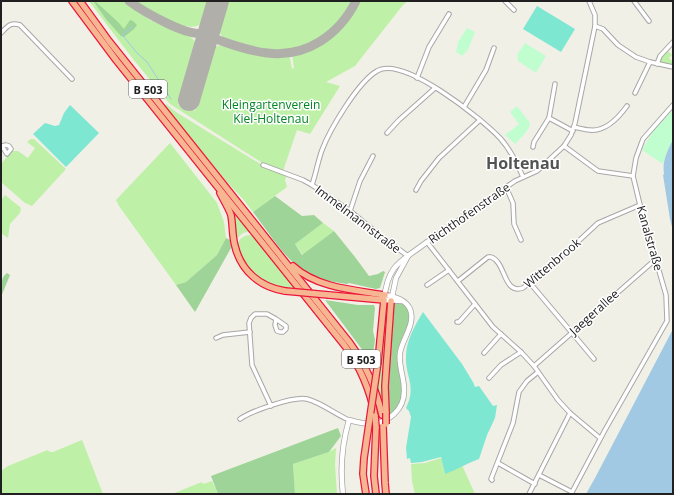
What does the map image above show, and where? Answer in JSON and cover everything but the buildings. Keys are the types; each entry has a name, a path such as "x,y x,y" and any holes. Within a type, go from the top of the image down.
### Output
{"highway":[{"name":"B 503","path":"72,1 116,60 352,355 365,380 375,416 374,476 376,494"},
{"name":"B 503","path":"80,1 116,50 357,352 370,375 384,414 386,494"},
{"path":"212,179 229,210 235,248 242,265 252,276 262,283 285,291 329,295 384,297"},
{"path":"278,252 302,273 315,280 325,284 384,297"},
{"path":"366,494 364,458 378,362 384,297"},
{"path":"384,414 392,298"}],"street":[{"path":"505,1 514,10"},
{"name":"Richthofenstraße","path":"384,297 388,280 399,262 506,187 540,169 564,146 573,129 595,26 595,14 590,1"},
{"path":"634,1 649,21"},
{"path":"417,78 429,47 449,14"},
{"path":"1,33 11,25 20,25 72,79"},
{"path":"595,26 603,29 627,52 650,62 673,67"},
{"path":"657,64 660,56 673,42"},
{"path":"464,107 486,70 494,48"},
{"path":"635,92 650,62"},
{"path":"312,185 322,150 331,130 366,81 375,72 386,68 399,69 435,88 464,107 505,144 523,177"},
{"path":"533,147 534,142 549,118 555,84"},
{"path":"387,134 399,120 435,88"},
{"name":"Kanalstraße","path":"572,493 600,438 667,321 666,295 633,176 636,158 643,139 673,105"},
{"path":"549,118 573,129 590,130 602,128 612,122 628,106"},
{"path":"416,190 439,158 480,120"},
{"path":"564,146 598,171 633,176"},
{"path":"350,211 360,181 373,156"},
{"name":"Immelmannstraße","path":"263,165 312,185 350,211 384,239 408,256"},
{"path":"506,187 513,203 514,224 521,240"},
{"name":"Wittenbrook","path":"458,281 491,256 496,259 512,288 520,289 530,283 598,224 640,205"},
{"path":"427,242 493,327 534,366 558,400 570,413 600,438"},
{"path":"392,298 396,278 408,256"},
{"name":"Jaegerallee","path":"534,366 656,259"},
{"path":"427,285 449,270"},
{"path":"530,283 594,359"},
{"path":"240,419 246,415 294,399 307,399 349,420 358,422 371,424 388,418 400,407 403,400 404,393 400,356 401,346 411,323 411,315 408,306 402,301 384,297"},
{"path":"457,322 459,322 475,304"},
{"path":"271,406 252,365 250,321 255,314 267,314 276,319"},
{"path":"216,338 223,335 250,332"},
{"path":"484,353 501,334"},
{"path":"489,378 501,365 521,352"},
{"path":"492,480 491,479 513,423 519,392 527,380 538,372"},
{"path":"529,494 570,413"},
{"path":"343,494 342,457 345,432 349,420"},
{"path":"498,463 535,484"},
{"path":"539,475 572,493"}],"green space":[{"name":"Kleingartenverein Kiel-Holtenau","path":"89,1 123,1 150,20 188,35 194,40 196,44 178,105 195,111 213,49 217,46 224,45 259,55 275,57 288,56 290,58 292,69 294,68 292,55 314,47 332,36 353,12 359,1 408,1 403,5 355,66 326,82 340,86 310,134 297,130 283,171 264,164 170,104 133,59"},
{"path":"95,1 124,29 130,20 137,25 124,37 121,36 106,19 94,2"},
{"path":"135,1 209,1 203,22 195,27 177,24 167,20"},
{"path":"228,1 352,1 343,16 332,29 320,38 307,45 293,49 277,50 261,49 244,45 231,41 222,36 220,33 220,26"},
{"path":"467,28 475,32 468,50 462,56 456,52 458,42"},
{"path":"525,43 546,56 536,73 518,61 517,55"},
{"path":"667,50 672,55 669,58 673,62 672,65 662,63 660,61 661,57"},
{"path":"166,104 176,112 252,159 264,166 287,175 285,180 287,187 253,212 165,107"},
{"path":"517,106 530,123 530,126 515,144 505,135 519,124 510,112"},
{"path":"673,110 673,140 663,164 642,150 653,131"},
{"path":"34,139 66,169 32,206 25,203 1,182 1,164 12,151 18,151 28,158 35,148 27,142"},
{"path":"170,143 217,203 224,222 226,238 217,255 186,282 176,285 116,200"},
{"path":"5,195 21,208 20,213 10,224 8,238 1,233 1,200"},
{"path":"275,196 302,216 314,215 323,223 295,244 302,255 334,231 369,276 383,271 385,272 380,288 376,289 349,283 347,284 319,279 310,275 293,263 253,212"},
{"path":"225,198 251,231 243,233 236,239"},
{"path":"323,223 334,231 303,255 295,244"},
{"path":"250,235 294,284 294,289 281,289 268,284 256,276 246,266 240,255 238,246 241,239"},
{"path":"226,238 230,240 231,248 195,312 176,285 186,282 217,255"},
{"path":"7,273 10,275 1,297 2,280"},
{"path":"325,300 358,305 374,305 373,331 375,340 371,367 367,356"},
{"path":"391,301 405,302 411,315 401,345 403,401 388,419 385,398"},
{"path":"386,303 389,305 383,372 382,407 376,387"},
{"path":"338,428 341,436 329,452 293,464 295,494 218,494 211,476"},
{"path":"82,440 103,494 1,494 1,471 8,466 45,451 48,450 53,452"},
{"path":"336,448 335,465 337,494 295,494 293,464 329,452"},
{"path":"441,458 445,474 462,465 475,494 415,494 412,481 411,464 425,463"},
{"path":"212,481 218,494 172,494 202,482 203,484"}],"shaded area":[{"path":"537,6 575,29 561,52 523,29"},
{"path":"70,105 99,133 66,167 33,134 45,123 55,126 59,125 64,113"},
{"path":"673,140 673,231 663,175 666,156"},
{"path":"423,312 462,364 475,387 479,386 493,406 497,405 495,418 487,435 479,459 445,474 441,457 411,463 410,458 407,459 406,448 411,417 406,408 411,387 406,363 406,350 412,333"},
{"path":"673,329 673,494 586,494 595,478"}],"waterway":[{"path":"133,27 123,34 124,37 137,53 147,62 171,99"}],"taxiway":[{"path":"129,1 166,23 189,32 205,32 212,21"},
{"path":"214,14 212,31 216,39 254,51 281,54 295,52 320,42 331,34 340,24 356,1"}],"runway":[{"path":"189,100 218,1"}],"district":[{"name":"Holtenau","path":"523,163"}]}
